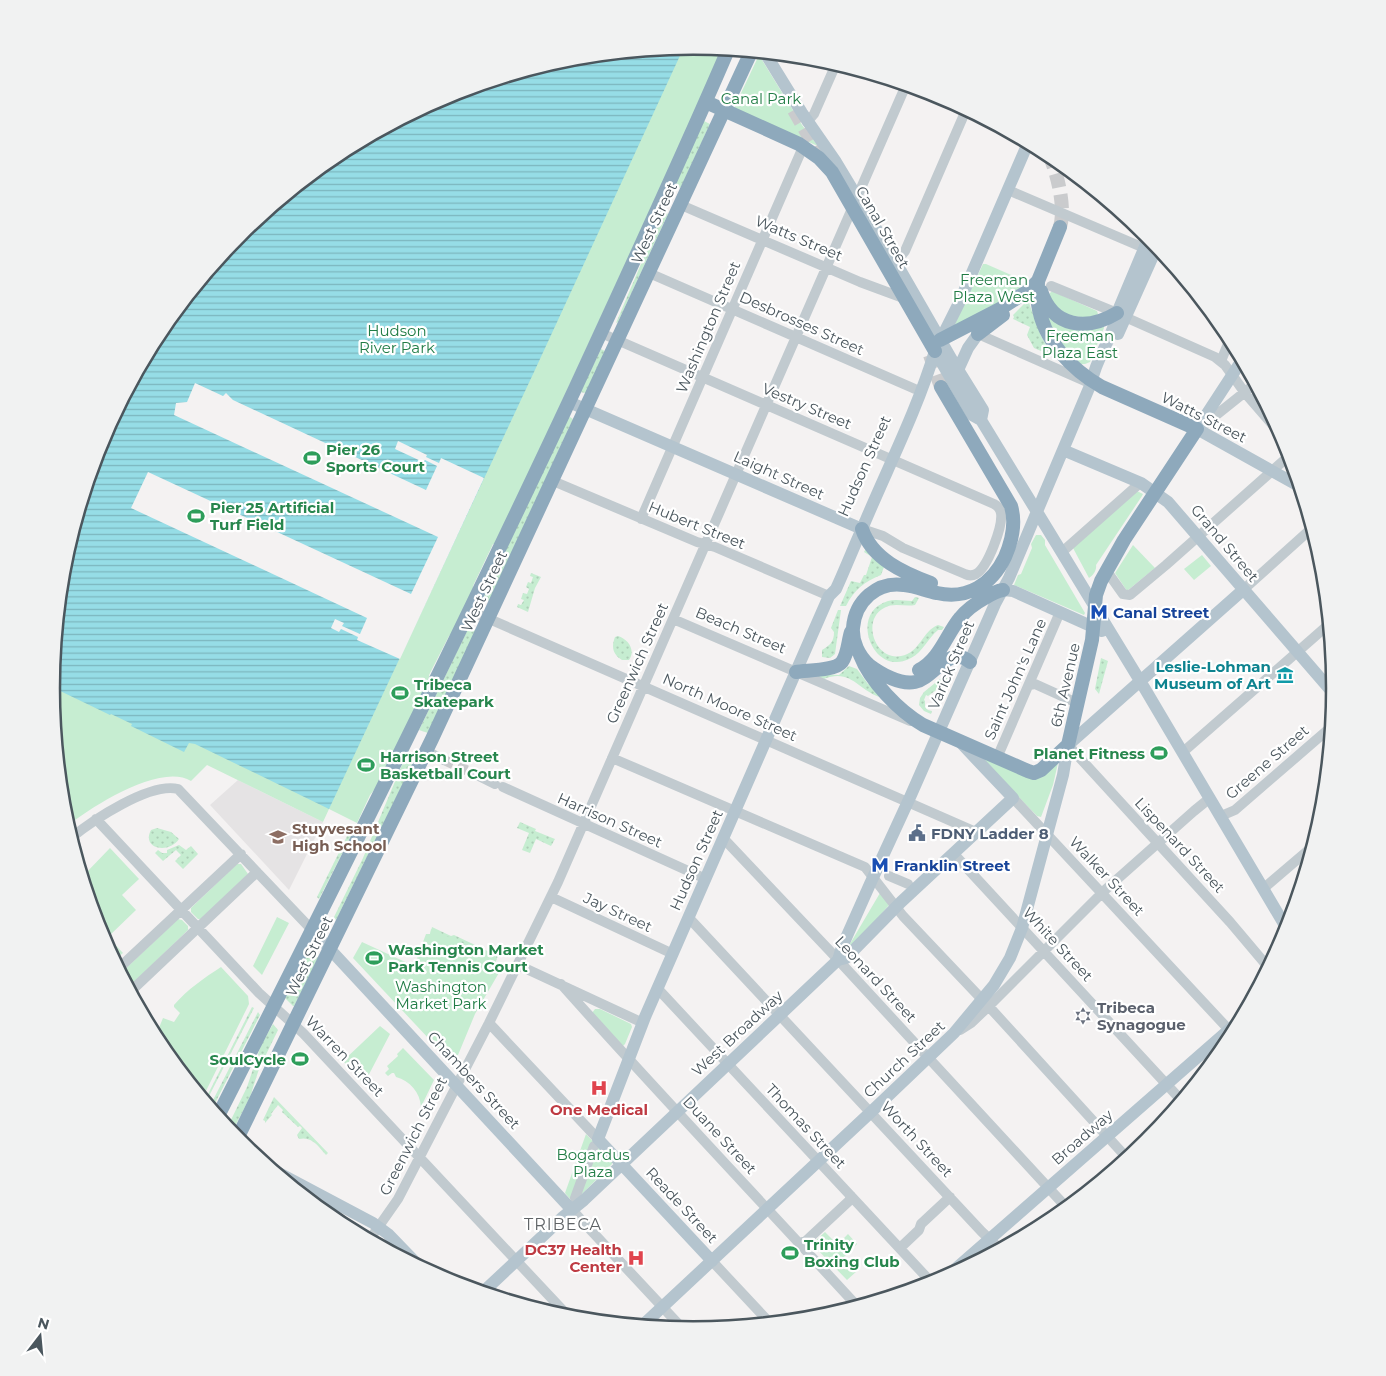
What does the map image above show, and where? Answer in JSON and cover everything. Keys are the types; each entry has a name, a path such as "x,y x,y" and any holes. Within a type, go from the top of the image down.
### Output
{"highway":[{"name":"West Street","path":"221,1110 313,931 471,610 601,333 726,56"},
{"name":"West Street","path":"241,1131 489,619 749,57"},
{"name":"Canal Street","path":"706,102 803,147 828,167 856,202 906,299 938,346"},
{"path":"1060,227 1039,286 1038,306 1047,331 1066,358 1092,382"},
{"path":"938,346 1039,286"},
{"path":"1039,286 1048,307 1067,321 1076,324 1090,324 1121,315"},
{"path":"978,334 1039,286"},
{"name":"Watts Street","path":"1092,382 1197,430"},
{"path":"796,672 831,668 841,663 845,655 858,607 876,590 885,586 906,585 948,595 960,594 973,591 989,581 1003,561 1013,532 1013,512 1006,496 941,387"},
{"name":"6th Avenue","path":"1068,745 1094,627 1099,586 1106,570 1155,492 1197,430"},
{"path":"858,528 873,547 899,570 940,587 973,591"},
{"path":"880,672 904,675 916,672 926,666 935,657 967,610 992,593 1003,590"},
{"path":"854,619 853,636 865,666 876,682 907,714 923,725 1036,773 1068,745"},
{"path":"860,655 869,665 880,672 897,680 914,682 927,677 944,662 953,657 962,657 970,662"}],"main road":[{"name":"Canal Street","path":"769,59 856,202 896,262 938,346 954,372 983,410 982,420 1183,752 1282,920"},
{"name":"Hudson Street","path":"596,1142 643,1023 829,596 836,590 858,528 1025,150"},
{"name":"Varick Street","path":"838,960 873,877 1003,590 1092,382 1100,374 1121,315 1152,252"},
{"path":"918,391 935,377 954,372 978,334"},
{"name":"6th Avenue","path":"1197,430 1238,367"},
{"name":"Laight Street","path":"569,402 858,528"},
{"name":"Watts Street","path":"1197,430 1291,482"},
{"name":"Grand Street","path":"1063,450 1140,483 1168,502 1326,685"},
{"path":"1003,590 1013,591 1112,636"},
{"path":"1068,745 1243,590"},
{"name":"Walker Street","path":"958,740 1013,798"},
{"name":"6th Avenue","path":"954,1032 986,1003 1014,950 1022,928 1063,775 1068,745"},
{"name":"West Broadway","path":"489,1287 574,1204 622,1164 838,960 846,958 896,907 1013,798"},
{"name":"Chambers Street","path":"313,931 457,1085 574,1204"},
{"name":"Church Street","path":"649,1320 929,1058 954,1032"},
{"name":"Broadway","path":"966,1259 1167,1084 1216,1044"},
{"name":"Reade Street","path":"596,1142 622,1164 712,1261"},
{"path":"305,1187 379,1227 405,1252"}],"street":[{"path":"808,122 814,114 833,71"},
{"name":"Greenwich Street","path":"373,1234 398,1199 551,897 903,92"},
{"path":"896,262 905,251 964,116"},
{"name":"Washington Street","path":"641,519 803,147"},
{"path":"1008,190 1145,244"},
{"name":"Watts Street","path":"681,205 906,299"},
{"name":"Desbrosses Street","path":"649,272 918,391"},
{"path":"1039,286 1121,315 1205,351 1221,362 1264,415"},
{"name":"Vestry Street","path":"601,333 994,504 1000,510 1001,519 997,535 986,562 976,574"},
{"name":"Watts Street","path":"978,334 1092,382"},
{"path":"1221,362 1226,348"},
{"path":"1197,430 1250,388"},
{"path":"1106,570 1121,592 1128,596 1283,461"},
{"name":"Hubert Street","path":"553,481 829,596"},
{"path":"1062,552 1140,483"},
{"name":"Laight Street","path":"858,528 883,536 898,546 965,574 971,576 976,574"},
{"path":"1243,590 1306,533"},
{"name":"North Moore Street","path":"471,610 976,832"},
{"name":"Saint John's Lane","path":"994,756 999,753 1060,612"},
{"name":"Beach Street","path":"673,619 923,725"},
{"path":"1183,752 1323,629"},
{"path":"1029,685 1035,684 1077,703"},
{"name":"Greene Street","path":"1221,816 1235,810 1325,732"},
{"name":"Lispenard Street","path":"1068,745 1230,922 1264,962"},
{"path":"426,751 444,760"},
{"path":"612,758 863,866 896,907 1122,1153"},
{"name":"Harrison Street","path":"477,775 583,825 706,879"},
{"name":"Chambers Street","path":"96,819 152,792 170,788 178,789 313,931"},
{"name":"Walker Street","path":"1013,798 1227,1028"},
{"path":"986,1003 1044,951 1102,894 1210,798"},
{"path":"77,833 96,819"},
{"name":"Warren Street","path":"96,819 274,1007 294,1024 559,1306"},
{"name":"Leonard Street","path":"724,839 1061,1202"},
{"name":"White Street","path":"954,853 1177,1095"},
{"path":"123,964 241,854"},
{"path":"1264,888 1303,856"},
{"path":"135,987 257,872"},
{"path":"889,876 908,884"},
{"name":"Jay Street","path":"551,897 673,954"},
{"name":"Worth Street","path":"689,918 995,1244"},
{"name":"Duane Street","path":"518,965 643,1023"},
{"name":"Duane Street","path":"561,984 628,1060 852,1300"},
{"name":"Thomas Street","path":"658,989 926,1276"},
{"name":"Reade Street","path":"489,1022 596,1142"},
{"name":"Hudson Street","path":"574,1204 596,1142"},
{"path":"800,1243 806,1241 850,1200 851,1196"},
{"path":"900,1248 919,1230 921,1224 950,1197"},
{"name":"Chambers Street","path":"574,1204 675,1321"},
{"name":"Reade Street","path":"712,1261 764,1317"}],"shaded area":[{"name":"Stuyvesant High School","path":"238,780 323,822 289,890 210,805"}],"green space":[{"name":"Hudson River Park","path":"652,56 719,56 697,109 496,544 493,544 473,586 473,593 456,628 449,636 429,675 430,681 382,780 370,795 357,823 329,809 323,822 207,765 191,781 178,777 162,777 127,789 92,808 74,821 65,771 61,729 61,666 251,234 308,186 341,162 413,120 451,103 529,77 570,67 610,60"},
{"name":"Canal Park","path":"757,58 761,59 802,125 818,146 739,112 734,108"},
{"path":"704,121 710,124 681,187 674,187"},
{"path":"663,212 668,214 616,323"},
{"name":"Freeman Plaza West","path":"983,264 1020,279 1023,285 1022,291 954,326"},
{"path":"1052,291 1097,311 1098,314 1092,318 1061,315 1048,295"},
{"name":"Freeman Plaza East","path":"1041,300 1048,310 1104,326 1090,362 1081,364 1057,341"},
{"path":"1029,303 1041,336 1049,350 1048,354 1034,348 1027,335 1030,327 1013,319 1013,315 1024,304"},
{"path":"601,349 605,351 586,393 580,392"},
{"path":"567,418 573,419 490,600 487,601 483,599"},
{"path":"1137,491 1143,494 1142,496 1089,578 1073,548"},
{"path":"1036,535 1041,535 1045,540 1045,545 1085,613 1084,615 1014,585 1018,575 1021,574"},
{"path":"1133,545 1155,568 1127,591 1115,573"},
{"path":"867,546 884,567 881,575 861,587 846,606 840,606 851,581 860,583 864,575 866,575 872,557 864,552"},
{"path":"1202,555 1211,566 1194,580 1184,569"},
{"path":"531,573 541,577 535,588 528,612 517,607 524,600 521,599 523,593 527,594 529,589 526,587 528,582 531,583 533,577 530,576"},
{"path":"915,597 919,598 915,605 892,605 884,608 877,614 873,621 872,630 878,646 892,656 901,656 913,651 933,628 938,625 944,627 942,630 934,633 919,652 911,658 898,662 886,660 870,642 869,618 876,608 888,601 912,601"},
{"path":"838,610 841,610 835,654 830,658 822,657 822,650 832,641 834,632 831,628"},
{"path":"471,628 476,631 428,733 419,730 468,629"},
{"path":"618,636 630,645 632,652 629,660 622,660 615,653 614,641 615,637"},
{"path":"1101,658 1108,661 1099,694 1095,689"},
{"path":"849,666 857,669 880,697 848,678 833,676 824,679 816,676 817,674 839,675"},
{"path":"951,670 943,688 936,690 928,696 926,695 924,700 925,707 932,711 931,714 924,711 919,705 920,698 924,692"},
{"path":"983,757 1032,778 1058,763 1053,785 1041,817 1037,816 983,760"},
{"path":"406,759 413,763 336,920 334,917 363,858"},
{"path":"520,822 536,829 535,831 555,839 551,846 536,839 530,853 522,850 529,833 517,828"},
{"path":"157,828 171,832 179,839 169,847 163,848 153,845 149,836 151,830"},
{"path":"350,830 352,834 319,899 317,897"},
{"path":"179,845 186,850 191,846 198,854 183,869 175,861 181,855 176,850 163,861 155,853 158,850 162,853 167,853 167,850"},
{"path":"110,848 139,879 122,895 136,910 110,935 94,891 88,871"},
{"path":"237,864 241,864 248,874 201,919 198,919 191,912 191,908"},
{"path":"880,893 889,905 846,955 844,954"},
{"path":"277,917 289,923 262,975 253,966"},
{"path":"178,919 188,926 188,930 133,983 125,969"},
{"path":"432,927 451,936 454,935 498,956 496,960 430,935"},
{"name":"Washington Market Park","path":"431,929 497,959 493,967 500,971 475,1014 458,1055 451,1059 446,1057 353,958 362,942 414,966 426,934 430,934"},
{"path":"114,943 123,953 120,956"},
{"path":"310,949 318,958 293,1006 285,998"},
{"path":"221,967 248,996 249,1004 206,1091 159,1027 163,1018 174,1022 180,1013 174,1005 196,984"},
{"path":"252,1007 254,1008 209,1096 208,1094"},
{"path":"595,1009 600,1009 631,1024 632,1027 623,1046 592,1013"},
{"path":"258,1012 260,1015 215,1103 213,1100"},
{"path":"273,1024 278,1030 259,1069 250,1097 235,1125 231,1120 247,1087 261,1045"},
{"path":"380,1026 390,1034 364,1084 343,1061"},
{"path":"403,1048 434,1080 421,1107 419,1097 410,1084 396,1077 394,1073 388,1076 385,1073 389,1069 387,1066 398,1056 397,1054"},
{"path":"274,1097 328,1153 326,1155 311,1140 299,1139 297,1135 302,1128 298,1127 282,1112 283,1110 278,1105 265,1123 263,1120"},
{"name":"Bogardus Plaza","path":"586,1134 612,1164 577,1199 570,1199 565,1193"},
{"path":"825,1232 835,1242 840,1238 843,1239 848,1234 857,1244 844,1257 857,1271 847,1280 812,1244"}],"water":[{"name":"Hudson River Park","path":"680,55 329,809 195,744 189,743 184,752 131,726 132,724 60,691 61,647 65,605 72,565 94,485 108,446 125,408 167,336 217,271 245,240 308,186 341,162 413,120 451,103 490,89 570,67 610,60"}],"pier":[{"path":"195,383 223,396 226,393 233,400 426,490 437,466 425,460 423,462 395,449 398,441 439,463 441,458 484,478 400,659 357,640 358,637 341,629 339,632 331,628 335,619 344,623 342,626 360,634 367,618 131,508 148,472 411,594 438,537 174,415 176,403 187,402"}],"tunnel":[{"path":"794,110 824,163"},
{"path":"1054,169 1058,180 1062,210 1060,227"},
{"path":"930,355 941,387"},
{"path":"444,760 477,775"}],"place":[{"name":"Pier 26 Sports Court","path":"312,458"},
{"name":"Pier 25 Artificial Turf Field","path":"196,516"},
{"name":"Canal Street","path":"1099,612"},
{"name":"Leslie-Lohman Museum of Art","path":"1285,675"},
{"name":"Tribeca Skatepark","path":"400,693"},
{"name":"Planet Fitness","path":"1159,753"},
{"name":"Harrison Street Basketball Court","path":"366,765"},
{"name":"FDNY Ladder 8","path":"917,833"},
{"name":"Stuyvesant High School","path":"278,837"},
{"name":"Franklin Street","path":"880,865"},
{"name":"Washington Market Park Tennis Court","path":"374,958"},
{"name":"Tribeca Synagogue","path":"1083,1016"},
{"name":"SoulCycle","path":"300,1059"},
{"name":"One Medical","path":"599,1088"},
{"name":"Trinity Boxing Club","path":"790,1253"},
{"name":"DC37 Health Center","path":"636,1258"}],"district":[{"name":"TRIBECA","path":"563,1224"}]}
